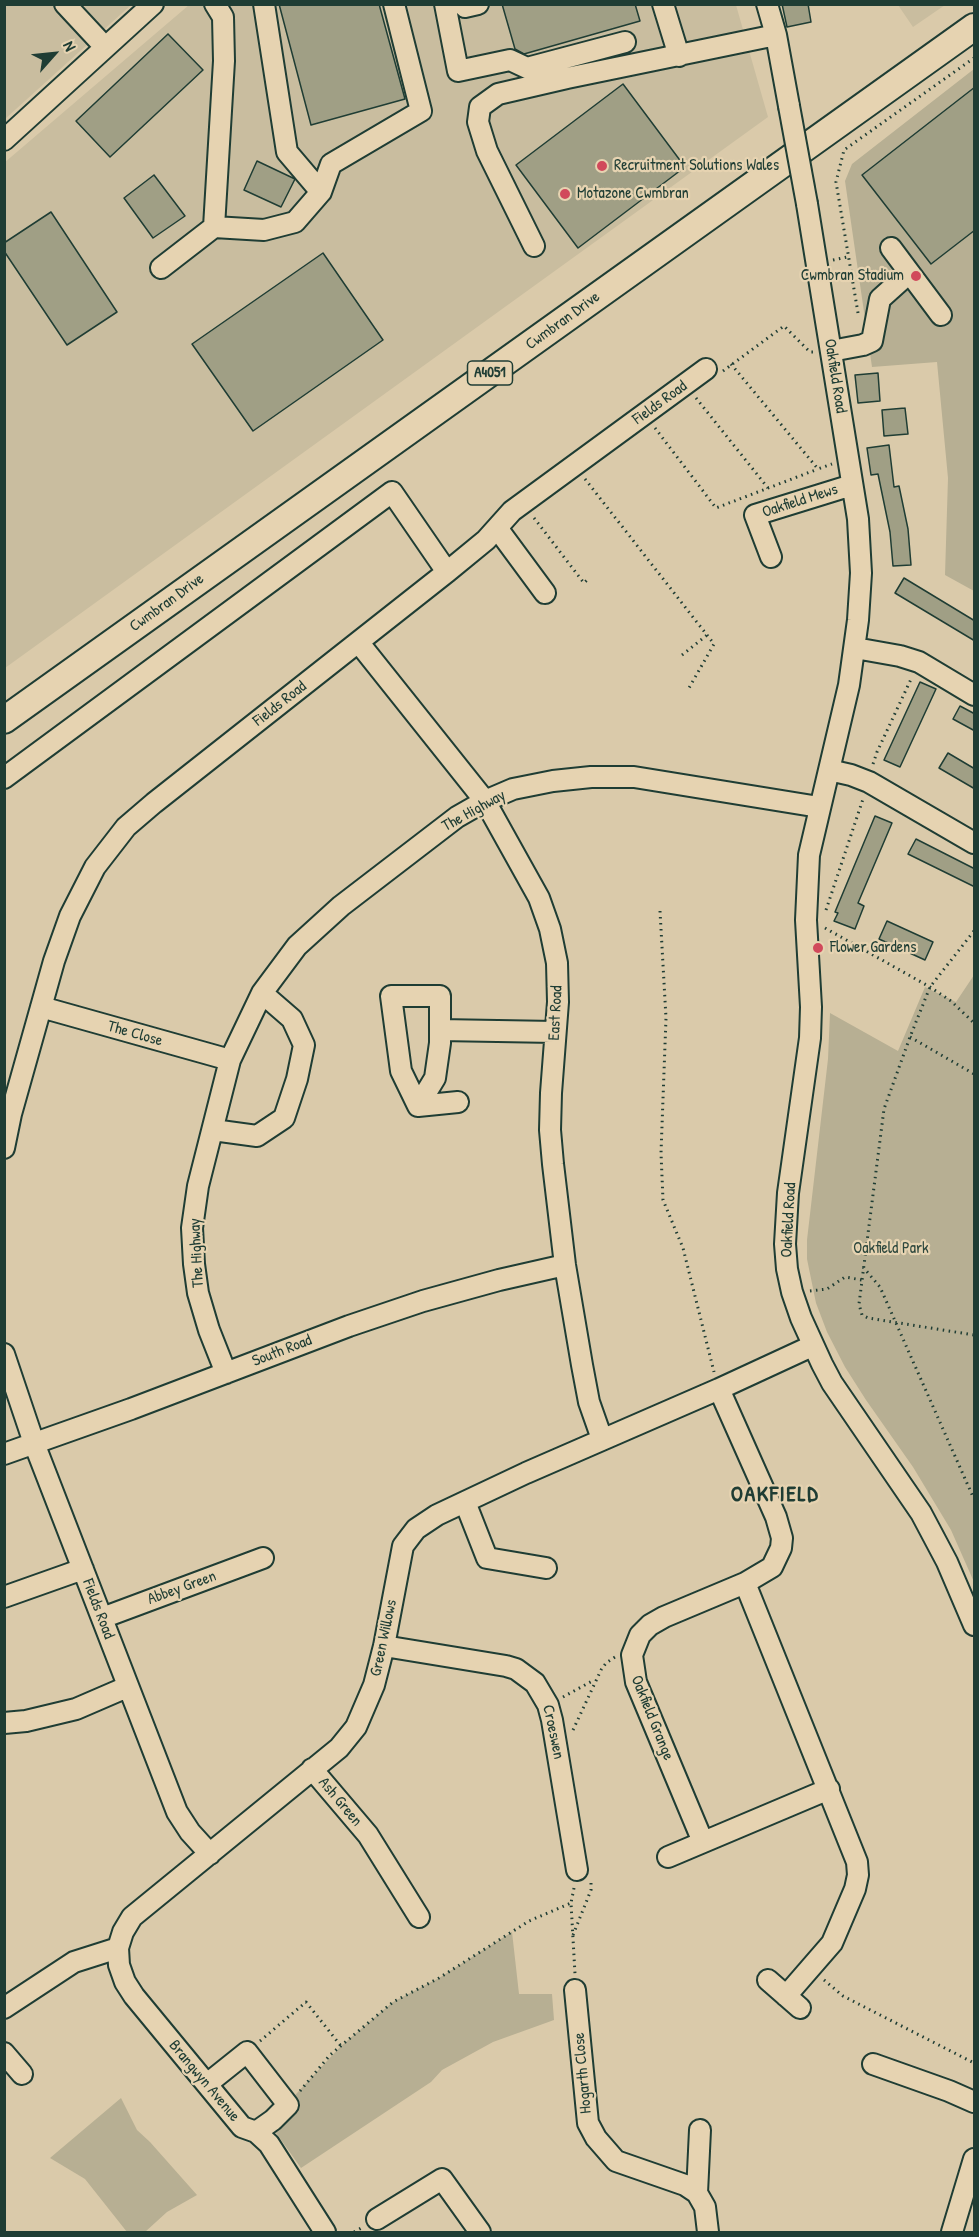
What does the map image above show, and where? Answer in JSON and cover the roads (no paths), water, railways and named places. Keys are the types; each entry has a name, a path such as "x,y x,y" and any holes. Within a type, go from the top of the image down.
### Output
{"main road":[{"name":"Cwmbran Drive","path":"4,720 975,27"}],"street":[{"path":"65,4 105,47"},
{"path":"4,140 153,4"},
{"path":"214,227 224,61 223,16 215,4"},
{"path":"264,4 287,152 321,192"},
{"path":"160,268 214,227 264,230 295,222 321,192 331,164 421,111 394,4"},
{"path":"445,4 458,71 510,60 527,68 625,42"},
{"path":"464,4 465,7 478,4"},
{"path":"663,4 679,56"},
{"name":"Oakfield Road","path":"767,4 776,35 807,204 861,550 855,648 809,855 807,886 810,1038 786,1219 787,1269 792,1292 812,1346 832,1383 934,1535 975,1625"},
{"path":"534,246 486,151 478,122 480,107 498,94 776,35"},
{"path":"891,249 941,315"},
{"path":"831,351 868,344 874,337 879,305 883,296 909,273"},
{"name":"Fields Road","path":"4,1148 11,1114 54,961 70,916 95,867 126,827 163,795 447,572 486,540 522,504 706,369"},
{"name":"Oakfield Mews","path":"771,557 755,515 852,485"},
{"path":"4,778 392,492 447,572"},
{"path":"497,528 545,593"},
{"name":"East Road","path":"359,643 485,801 539,898 550,929 557,963 558,1002 550,1130 565,1265 589,1402 602,1439"},
{"path":"855,648 920,662 975,695"},
{"path":"829,771 851,775 869,782 975,843"},
{"name":"The Highway","path":"226,1373 209,1330 198,1293 192,1228 198,1186 230,1060 262,993 297,946 341,906 457,817 513,789 553,780 634,777 819,807"},
{"path":"213,1130 257,1136 284,1118 297,1079 304,1045 292,1019 262,993"},
{"path":"391,996 440,996 440,1030 435,1078 417,1106 401,1071 391,996"},
{"name":"The Close","path":"41,1007 230,1060"},
{"path":"440,1030 555,1032"},
{"path":"417,1106 458,1102"},
{"name":"South Road","path":"4,1454 349,1326 423,1301 565,1265"},
{"name":"Green Willows","path":"118,1948 123,1932 132,1917 339,1748 356,1727 374,1685 384,1646 403,1546 416,1529 437,1515 465,1502 812,1346"},
{"name":"Fields Road","path":"4,1354 34,1443 177,1812 190,1832 210,1854"},
{"name":"Oakfield Grange","path":"703,1842 636,1682 632,1655 640,1635 650,1625 745,1583 772,1567 781,1548 782,1538 776,1517 719,1389"},
{"path":"465,1502 487,1558 546,1568"},
{"name":"Abbey Green","path":"102,1618 263,1558"},
{"path":"4,1598 83,1569"},
{"path":"745,1583 854,1851 858,1875 855,1889 832,1943 811,1970 793,2002 768,1980"},
{"name":"Croeswen","path":"384,1646 516,1669 535,1683 548,1705 584,1874"},
{"path":"4,1723 26,1721 76,1709 127,1687"},
{"name":"Ash Green","path":"312,1769 368,1835 419,1917"},
{"path":"668,1857 829,1789"},
{"path":"4,2008 74,1962 118,1948"},
{"name":"Brangwyn Avenue","path":"118,1948 119,1965 124,1982 134,1996 242,2127 256,2132 269,2144 325,2232"},
{"name":"Hogarth Close","path":"575,1990 588,2123 596,2138 616,2161 685,2185 697,2193"},
{"path":"4,2052 22,2074"},
{"path":"207,2084 247,2052 288,2104 273,2120 256,2132"},
{"path":"873,2064 975,2102"},
{"path":"700,2130 697,2193 705,2207 708,2232"},
{"path":"952,2232 975,2159"},
{"path":"378,2219 442,2179 480,2232"}],"place":[{"name":"Recruitment Solutions Wales","path":"602,166"},
{"name":"Motazone Cwmbran","path":"565,194"},
{"name":"Cwmbran Stadium","path":"916,276"},
{"name":"Flower Gardens","path":"818,948"}],"district":[{"name":"OAKFIELD","path":"775,1495"}],"park label":[{"name":"Oakfield Park","path":"891,1249"}]}
